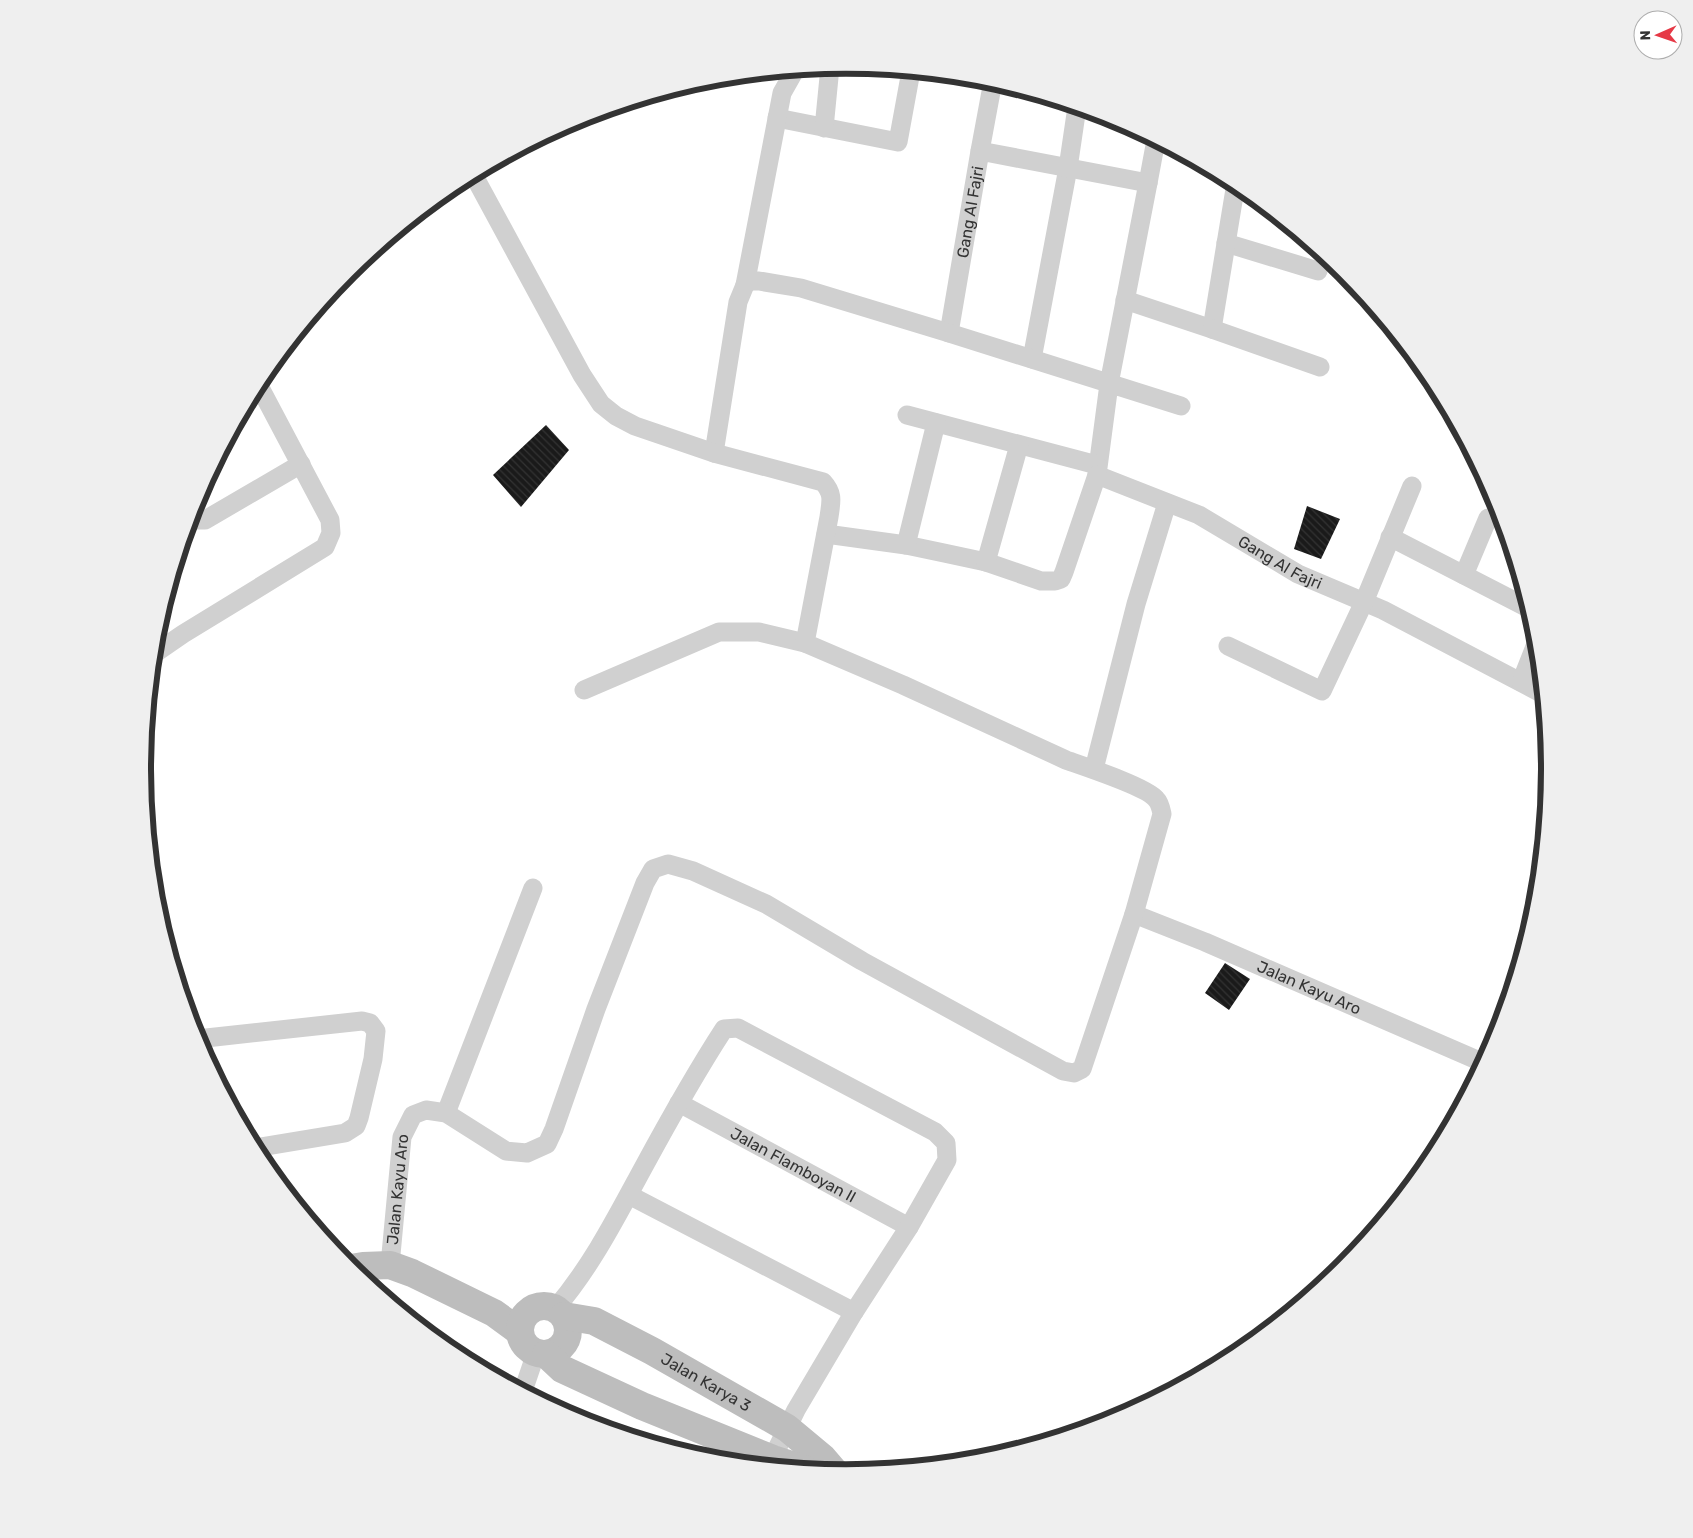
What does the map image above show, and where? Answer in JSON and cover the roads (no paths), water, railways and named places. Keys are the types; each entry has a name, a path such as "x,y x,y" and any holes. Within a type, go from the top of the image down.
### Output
{"street":[{"path":"824,128 829,74"},
{"path":"714,453 738,302 745,285 782,93 791,76"},
{"path":"777,118 898,142 910,77"},
{"path":"980,151 991,89"},
{"path":"1032,359 1068,168 1076,113"},
{"path":"826,534 906,545 986,562 1041,581 1061,579 1097,470 1108,384 1155,146"},
{"name":"Gang Al Fajri","path":"949,333 980,151 1148,183"},
{"path":"477,181 582,375 601,404 616,416 635,426 714,453 823,482 831,491 832,500 805,643"},
{"path":"1212,330 1234,192"},
{"path":"1226,243 1318,271"},
{"path":"745,285 750,281 759,281 800,288 1180,406"},
{"path":"1125,300 1320,366"},
{"path":"162,649 325,547 331,533 330,520 262,392"},
{"name":"Gang Al Fajri","path":"908,415 1019,445 1097,470 1167,503 1199,515 1298,574 1383,610 1537,691"},
{"path":"906,545 936,423"},
{"path":"986,562 1019,445"},
{"path":"198,520 205,520 301,464"},
{"path":"1228,646 1322,691 1364,602 1412,486"},
{"path":"1094,769 1136,604 1167,503"},
{"path":"1464,575 1488,518"},
{"path":"1390,537 1522,606"},
{"path":"533,888 446,1113 506,1151 527,1153 547,1144 596,1009 645,883 653,869 668,864 693,871 766,904 862,961 1063,1071 1074,1072 1082,1069 1134,914 1162,814 1160,804 1156,798 1144,790 1094,769 1066,760 903,684 805,643 758,632 719,632 584,690"},
{"path":"1521,682 1532,655"},
{"name":"Jalan Kayu Aro","path":"1134,914 1205,942 1478,1060"},
{"path":"205,1038 362,1021 370,1023 376,1031 374,1059 356,1126 345,1132 263,1146"},
{"path":"525,1385 542,1329 574,1286 611,1228 679,1103 724,1029 729,1027 738,1028 935,1132 946,1143 947,1160 909,1227 854,1312 796,1410 772,1460"},
{"name":"Jalan Flamboyan II","path":"679,1103 909,1227"},
{"name":"Jalan Kayu Aro","path":"390,1265 402,1138 413,1116 426,1110 446,1113"},
{"path":"629,1195 854,1312"},
{"name":"Jalan Karya 3","path":"361,1266 390,1265 412,1273 494,1313 542,1329 594,1321 652,1351 787,1428 828,1464"},
{"name":"Jalan Karya 3","path":"542,1329 562,1369 764,1459"}]}
